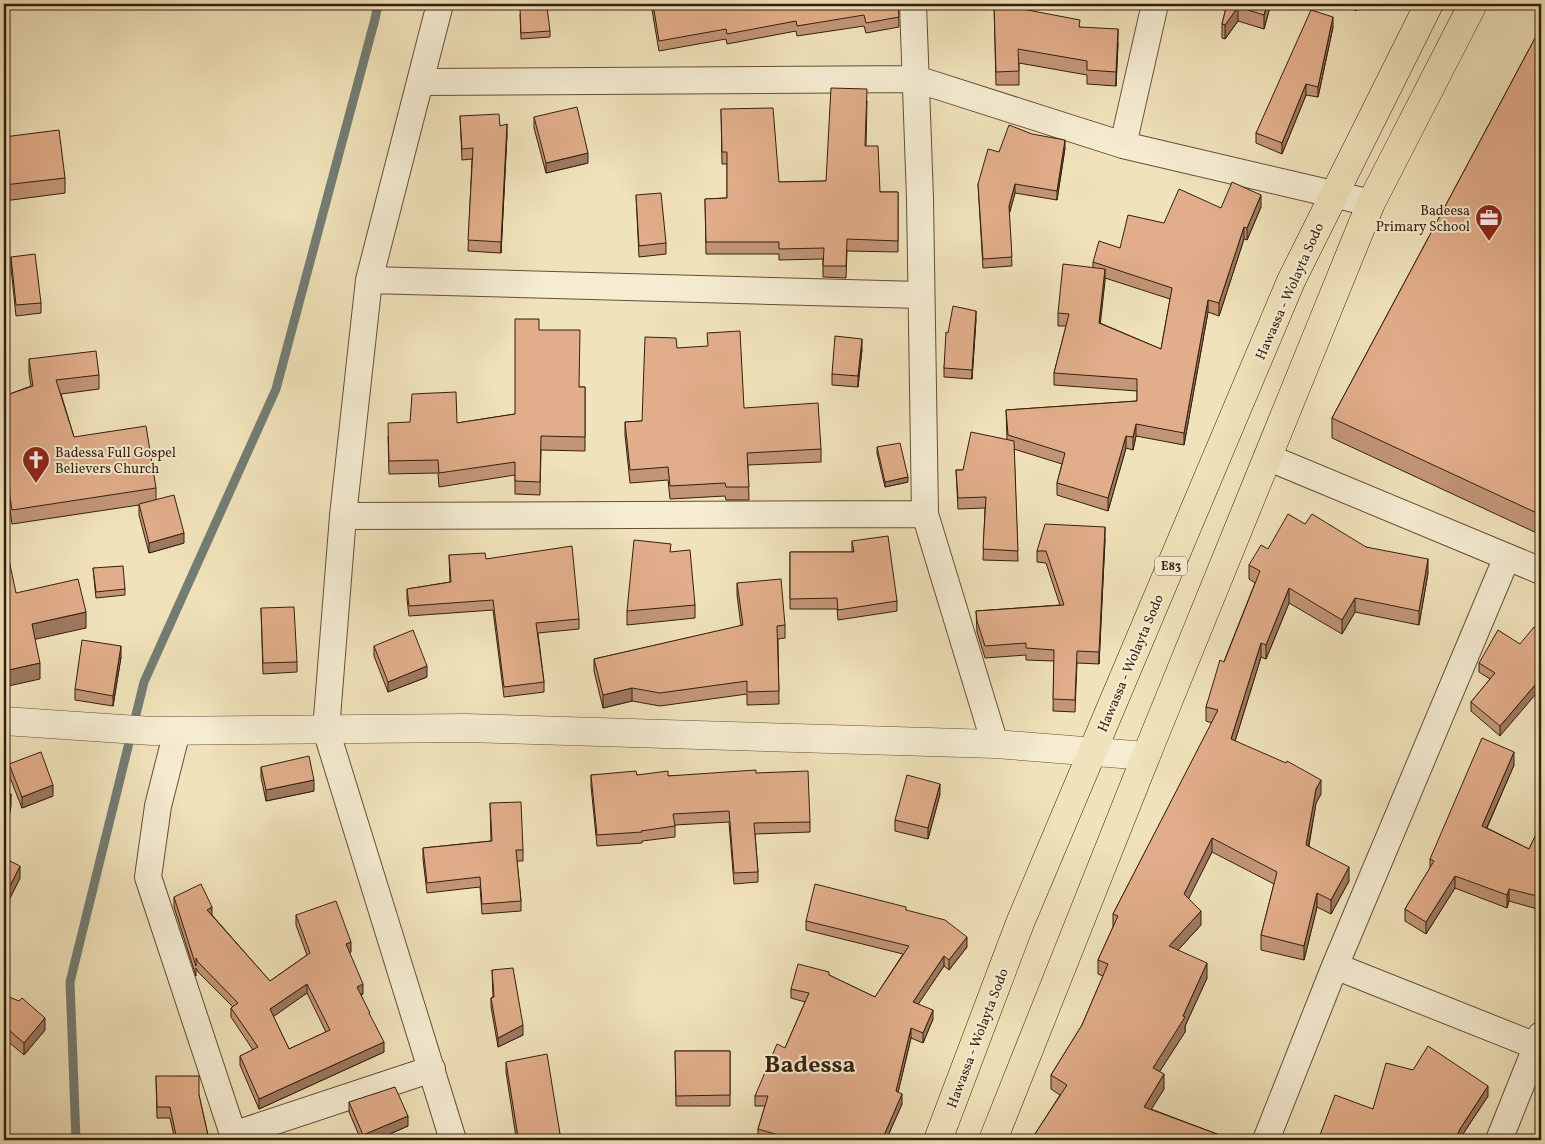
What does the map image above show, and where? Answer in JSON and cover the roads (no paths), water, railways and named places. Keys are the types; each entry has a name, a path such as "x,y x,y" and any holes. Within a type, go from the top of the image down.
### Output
{"main road":[{"name":"Hawassa - Wolayta Sodo","path":"938,1140 1020,923 1288,289 1429,4"},
{"path":"993,1140 1370,203 1473,4"}],"street":[{"path":"440,4 370,280 343,516 326,730 453,1140"},
{"path":"913,4 925,514 995,744"},
{"path":"1123,145 1155,4"},
{"path":"420,82 916,79 1123,145 1370,203"},
{"path":"370,280 921,295"},
{"path":"1267,457 1541,571"},
{"path":"343,516 925,514"},
{"path":"1266,1140 1335,966 1507,557"},
{"path":"4,722 165,731 465,728 995,744 1146,756"},
{"path":"165,731 158,806 148,878 234,1138 432,1069"},
{"path":"1335,966 1540,1043 1499,1140"}],"waterway":[{"path":"76,1140 70,982 144,682 276,389 378,4"}],"place":[{"name":"Badeesa Primary School","path":"1489,242"},
{"name":"Badessa Full Gospel Believers Church","path":"36,484"}],"district":[{"name":"Badessa","path":"810,1064"}]}
